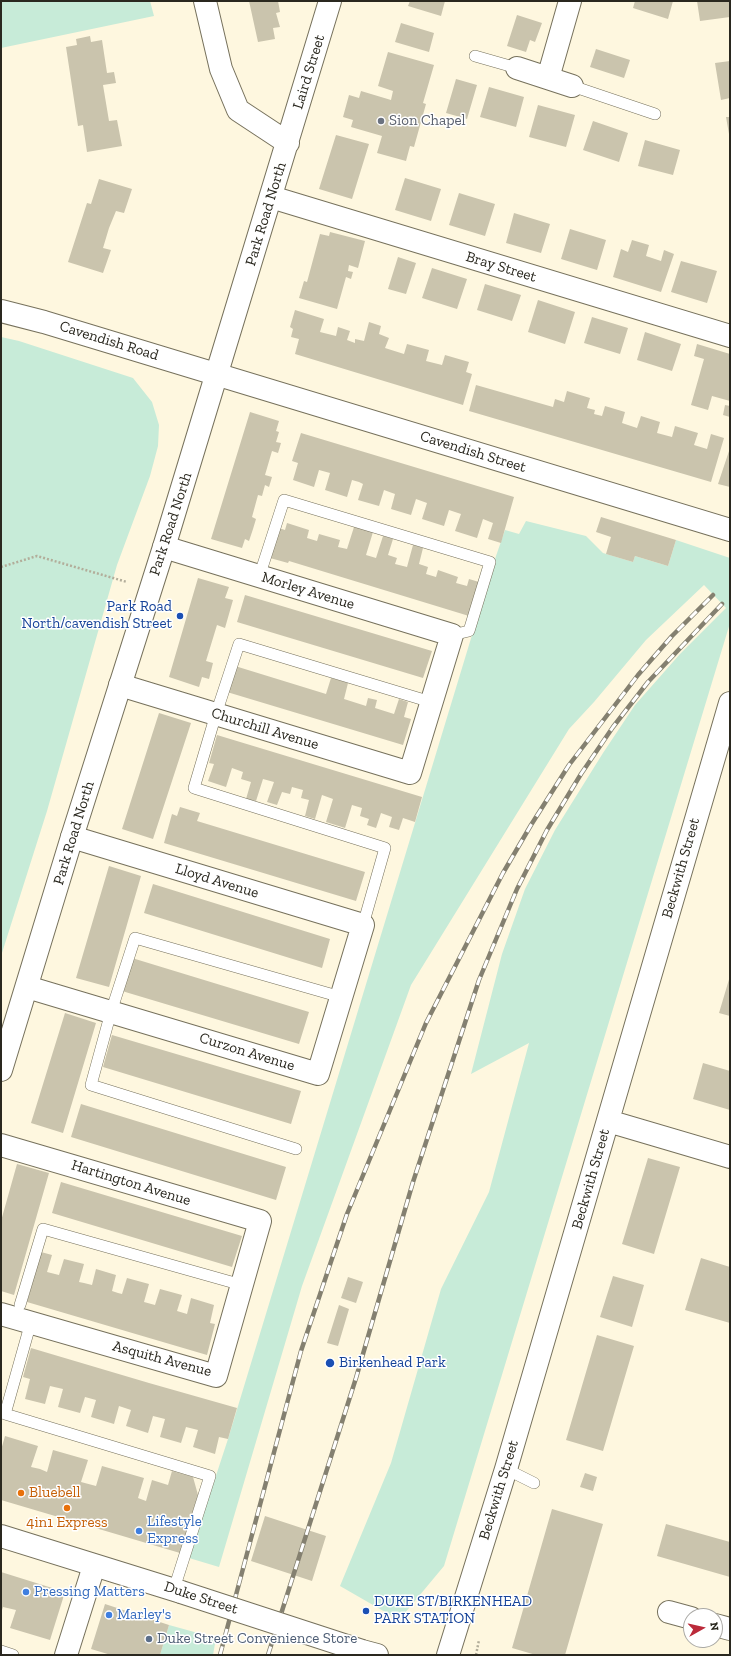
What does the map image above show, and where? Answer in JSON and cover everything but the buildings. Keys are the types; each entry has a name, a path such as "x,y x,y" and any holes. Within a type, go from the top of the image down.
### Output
{"street":[{"name":"Park Road North","path":"1,1070 288,143 238,110 221,69 205,1"},
{"name":"Laird Street","path":"288,143 330,1"},
{"path":"548,78 570,1"},
{"path":"517,68 572,86"},
{"name":"Bray Street","path":"272,197 730,336"},
{"name":"Cavendish Road","path":"1,311 44,322 216,374"},
{"name":"Cavendish Street","path":"216,374 730,530"},
{"name":"Morley Avenue","path":"164,547 452,635"},
{"path":"432,702 452,635"},
{"name":"Churchill Avenue","path":"120,684 410,773 432,702"},
{"name":"Beckwith Street","path":"448,1655 506,1469 730,703"},
{"name":"Lloyd Avenue","path":"72,837 362,925"},
{"name":"Curzon Avenue","path":"27,987 318,1074 362,925"},
{"path":"608,1121 730,1157"},
{"name":"Hartington Avenue","path":"1,1144 260,1221"},
{"name":"Asquith Avenue","path":"17,1314 216,1376 260,1221"},
{"name":"Duke Street","path":"1,1536 94,1566 178,1590 370,1653"},
{"path":"66,1655 94,1566"},
{"path":"669,1612 683,1616"}],"lane":[{"path":"475,56 517,68"},
{"path":"572,86 654,114"},
{"path":"260,577 284,500 490,562 469,631 452,635"},
{"path":"362,925 385,848 194,788 216,714 239,644 432,702"},
{"path":"296,1148 91,1085 111,1012 135,938 341,997"},
{"path":"178,1590 210,1476 5,1414 17,1314 43,1228 242,1285"},
{"path":"506,1469 534,1483"},
{"path":"1,1651 13,1655"}],"path":[{"path":"1,567 37,556 150,589"}],"green space":[{"path":"1,1 150,1 154,16 1,48"},
{"path":"1,337 19,341 133,378 152,402 159,425 158,446 150,476 117,565 47,811 1,956"},
{"path":"526,521 586,536 603,553 633,562 635,556 668,566 676,540 730,558 730,623 444,1566 399,1620 340,1586 391,1463 441,1289 489,1192 529,1043 471,1074 502,954 525,889 555,830 603,753 635,705 680,654 726,608 704,585 646,640 594,702 569,729 411,985 302,1286 219,1567 189,1558 228,1439 496,556 505,530 519,534"},
{"path":"169,1625 216,1638 213,1655 160,1655"}],"railway":[{"path":"220,1655 301,1351 347,1214 426,1023 503,873 569,765 638,675 672,636 713,595"},
{"path":"268,1655 356,1378 413,1182 479,980 517,889 547,830 581,774 613,727 648,682 722,604"}],"place":[{"name":"Sion Chapel","path":"381,121"},
{"name":"Park Road North/cavendish Street","path":"180,616"},
{"name":"Birkenhead Park","path":"330,1363"},
{"name":"Bluebell","path":"21,1493"},
{"name":"4in1 Express","path":"67,1508"},
{"name":"Lifestyle Express","path":"139,1531"},
{"name":"Pressing Matters","path":"26,1592"},
{"name":"DUKE ST/BIRKENHEAD PARK STATION","path":"366,1611"},
{"name":"Marley's","path":"109,1615"},
{"name":"Duke Street Convenience Store","path":"149,1639"}]}
